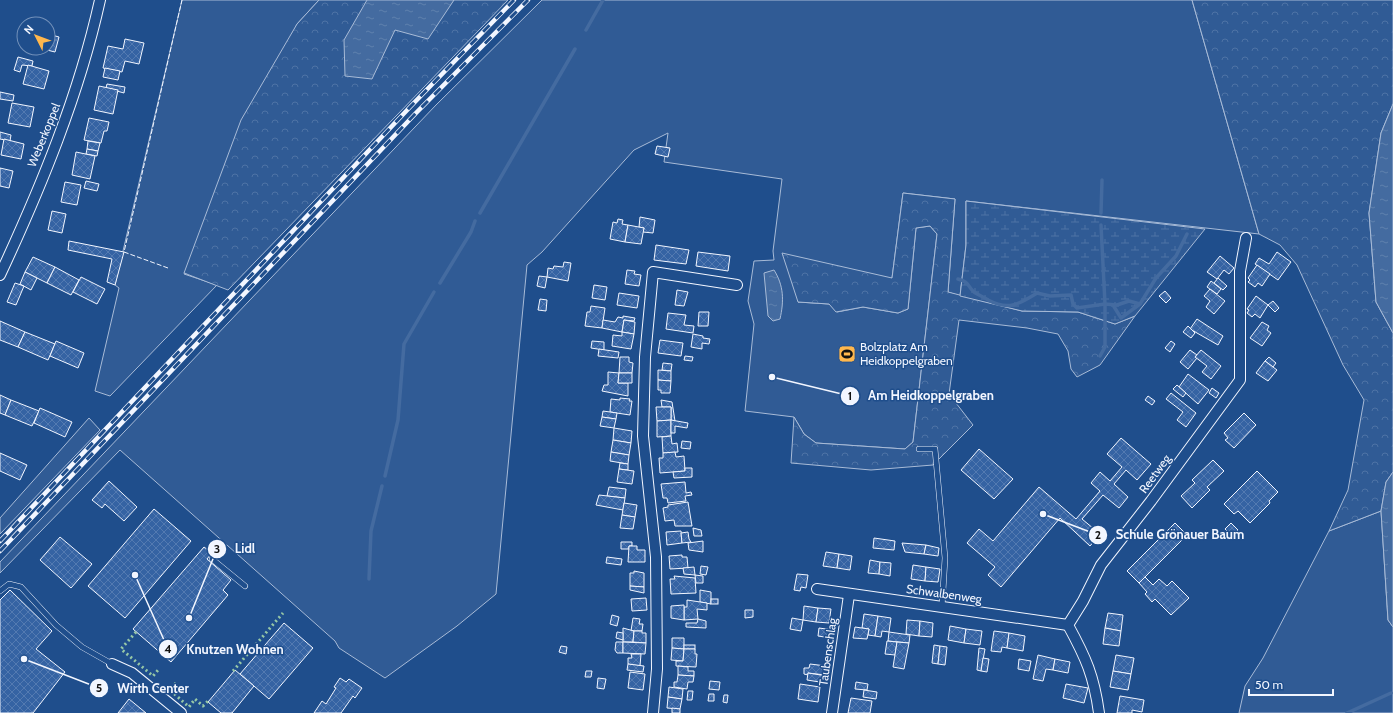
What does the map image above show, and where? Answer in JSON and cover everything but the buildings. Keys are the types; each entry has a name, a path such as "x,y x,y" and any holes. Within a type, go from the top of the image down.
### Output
{"street":[{"name":"Weberkoppel","path":"0,275 19,235 74,94 100,0"},
{"name":"Reetweg","path":"1068,625 1083,601 1101,565 1151,501 1240,380 1240,271 1246,238"},
{"path":"653,713 657,669 656,557 643,436 645,357 653,272 737,284"},
{"name":"Schwalbenweg","path":"817,589 849,595 1068,625"},
{"name":"Taubenschlag","path":"832,713 849,595"},
{"path":"1068,625 1084,655 1095,685 1099,713"},
{"path":"112,664 132,673 181,713"}],"lane":[{"path":"919,449 934,449 945,558 942,607"},
{"path":"212,559 244,586"},
{"path":"0,591 9,584 21,587 56,625 77,643 91,653 112,664"}],"green space":[{"path":"182,0 319,0 297,24 184,274 217,285 110,396 95,391 119,288 115,285"},
{"path":"319,0 508,0 228,290 184,273 241,120 297,24"},
{"path":"542,0 1192,0 1259,234 966,201 966,245 960,296 948,292 955,199 903,193 892,278 798,302 829,304 837,312 863,307 898,313 908,309 916,228 930,226 937,234 913,442 905,449 816,443 804,434 794,417 745,411 754,324 748,301 754,261 774,260 773,251 782,179 664,162 668,133 634,150 542,252 527,265 496,594 457,626 385,678 339,648 335,641 120,450 0,573 0,562 436,105"},
{"path":"1192,0 1393,0 1393,104 1381,133 1369,213 1376,302 1393,333 1393,472 1386,482 1381,511 1329,531 1348,490 1364,400 1343,365 1297,265 1280,245 1259,234"},
{"path":"903,193 955,199 948,292 1022,311 1078,312 1115,324 1135,316 1100,365 1077,377 1071,369 1068,351 1058,334 1027,328 959,320 949,394 973,425 933,465 871,470 791,463 794,417 804,434 816,443 905,449 913,442 937,234 930,226 916,228 908,309 898,313 863,307 836,312 829,304 798,302 782,253 892,278"},
{"path":"966,201 1205,229 1135,316 1115,324 1078,312 1022,311 960,296 966,245"},
{"path":"89,418 100,430 0,534 0,518"},
{"path":"1381,511 1388,620 1393,627 1393,713 1239,713 1245,686 1263,658 1329,531"}],"water":[{"path":"367,0 454,0 428,39 395,30 372,79 345,76 344,40"},
{"path":"1393,104 1393,333 1376,302 1369,213 1381,133"},
{"path":"774,270 780,282 782,306 780,319 773,321 768,316 764,273"},
{"path":"1393,472 1393,627 1388,620 1381,511 1386,482"}],"waterway":[{"path":"586,30 603,0"},
{"path":"480,213 575,49"},
{"path":"1101,213 1102,180"},
{"path":"440,283 471,232 475,221"},
{"path":"1100,356 1105,347 1105,304 1101,225"},
{"path":"1113,305 1121,318 1140,304 1156,278 1176,256 1187,234"},
{"path":"958,279 967,283 972,290 988,300 1008,306 1019,303 1037,293 1050,296 1071,295 1073,304 1077,308 1105,304 1117,305 1129,301 1140,304"},
{"path":"385,476 398,420 404,344 434,292"},
{"path":"369,579 371,531 382,486"},
{"path":"1347,713 1391,693"}],"railway":[{"path":"0,541 410,107 514,0"},
{"path":"0,551 416,113 528,0"}],"hedge":[{"path":"233,671 283,613"},
{"path":"136,632 121,649 153,676 159,669"},
{"path":"176,683 170,690 189,707 195,699 203,706 209,700"}],"fence":[{"path":"168,268 124,252 182,0"}],"place":[{"name":"Bolzplatz Am Heidkoppelgraben","path":"847,354"},
{"name":"Am Heidkoppelgraben","path":"772,377"},
{"name":"Schule Grönauer Baum","path":"1043,514"},
{"name":"Knutzen Wohnen","path":"135,575"},
{"name":"Lidl","path":"189,618"},
{"name":"Wirth Center","path":"24,659"}]}
